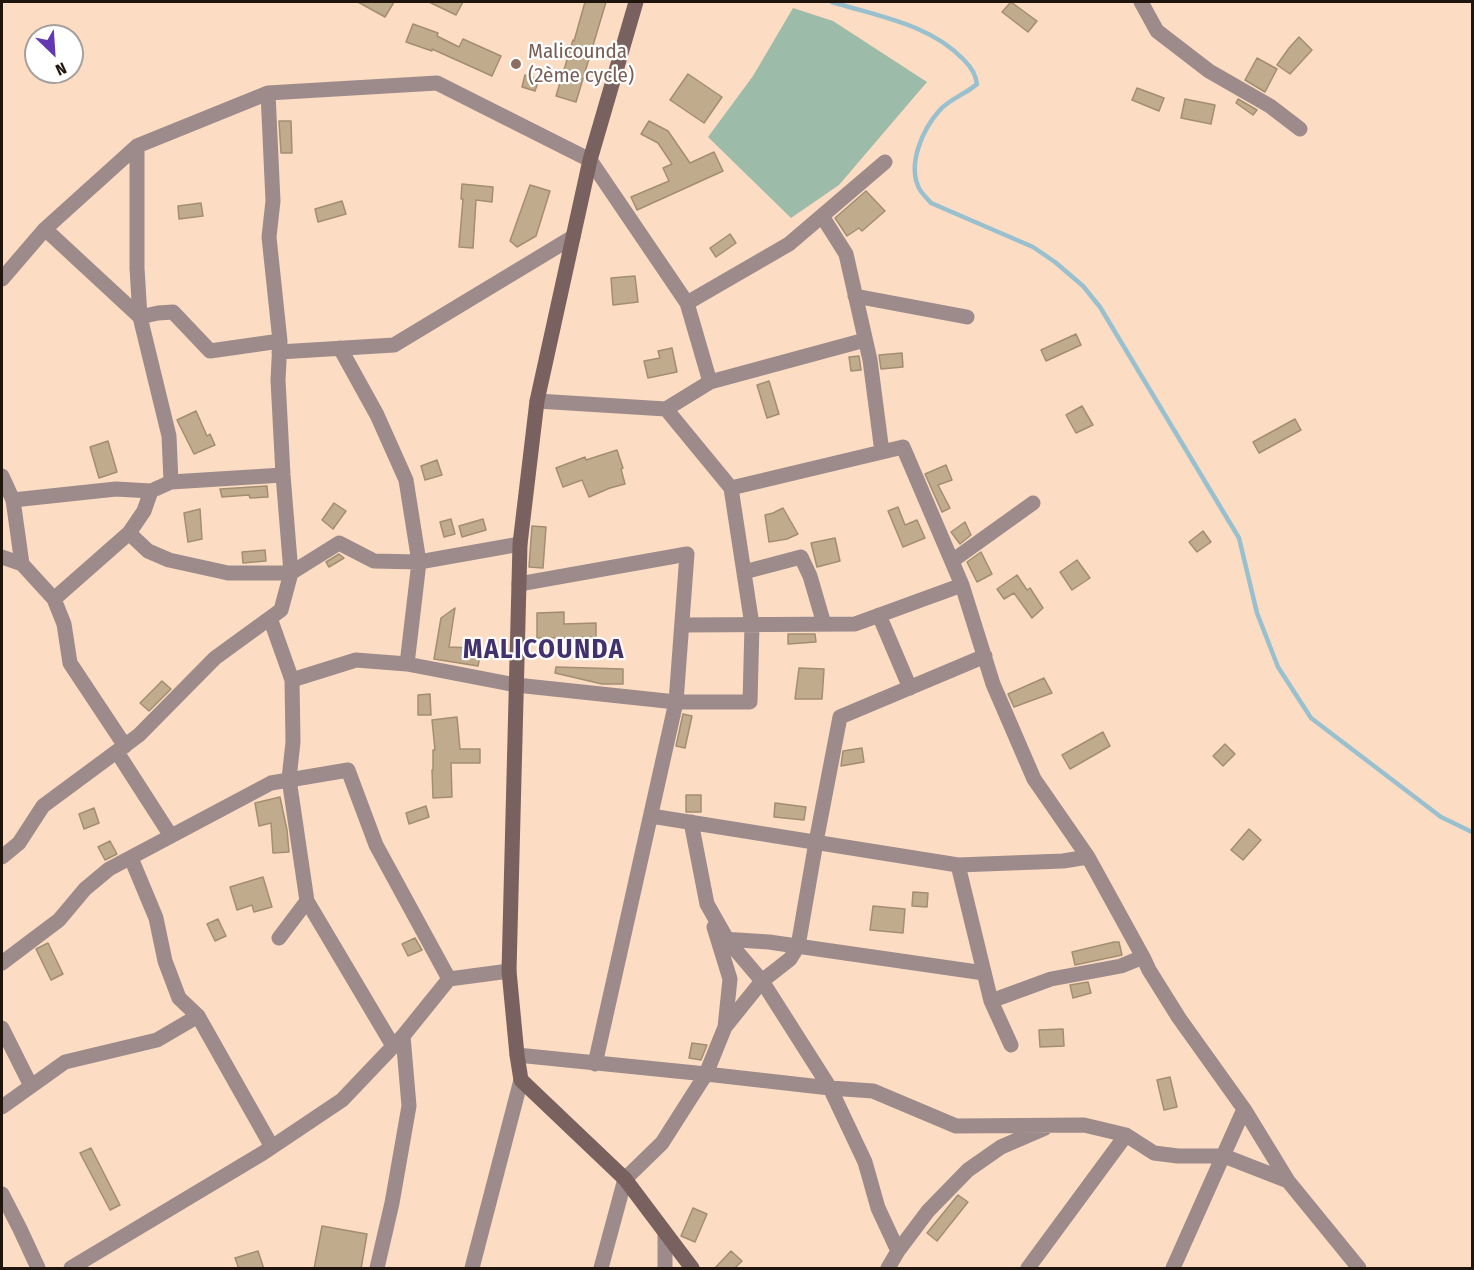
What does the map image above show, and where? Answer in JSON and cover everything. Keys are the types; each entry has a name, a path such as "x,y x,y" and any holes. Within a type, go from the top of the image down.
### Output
{"main road":[{"path":"636,2 590,160 537,401 520,544 509,971 521,1080 625,1179 692,1269"}],"street":[{"path":"1141,2 1157,31 1209,71 1270,106 1300,129"},
{"path":"2,279 45,229 137,146 268,93 437,83 590,160 687,303 710,382"},
{"path":"2,857 19,843 43,806 139,735 215,658 281,610 291,573 278,380 280,347 269,237 273,201 268,93"},
{"path":"137,146 137,268 140,317 169,436 171,482"},
{"path":"687,303 789,244 885,162"},
{"path":"822,216 846,254 870,360 882,452"},
{"path":"45,229 140,317"},
{"path":"140,317 172,312 210,351 394,345 573,237"},
{"path":"855,296 966,317"},
{"path":"537,401 666,409 710,382 866,340"},
{"path":"340,348 377,415 406,480 419,562 407,664"},
{"path":"292,680 356,660 407,664 516,685 676,702 750,702 752,625 731,488 666,409"},
{"path":"731,488 903,447 962,585 993,684 1034,779 1088,857 1149,970 1179,1018 1244,1109 1288,1181 1359,1269"},
{"path":"13,500 116,489 151,491 171,482 283,475"},
{"path":"2,479 13,500 22,564"},
{"path":"54,599 129,533 144,511 151,491"},
{"path":"952,561 1033,503"},
{"path":"129,533 148,551 169,560 228,573 291,573 339,543 374,561 419,562 520,544"},
{"path":"519,584 687,554 676,702 595,1064"},
{"path":"2,557 22,564 54,599 64,624 70,663 171,836"},
{"path":"744,572 801,557 810,576 824,624"},
{"path":"682,625 855,624 962,585"},
{"path":"879,615 910,688"},
{"path":"270,618 292,680 293,742 289,779 307,901 398,1041 409,1106 392,1203 377,1269"},
{"path":"725,1027 762,981 789,959 798,946 840,717 985,656"},
{"path":"2,963 59,920 85,889 109,869 271,783 348,770 376,845 449,979"},
{"path":"651,816 958,865 1063,861 1088,857"},
{"path":"601,1269 625,1179 662,1143 706,1074 725,1027 730,979 723,940 707,904 692,822"},
{"path":"131,858 156,918 165,961 179,998 198,1016 272,1147"},
{"path":"958,865 991,1001 1011,1045"},
{"path":"279,938 307,901"},
{"path":"723,940 769,942 984,973"},
{"path":"723,940 762,981 830,1088 865,1161 878,1208 898,1251"},
{"path":"991,1001 1051,979 1121,966 1143,957"},
{"path":"71,1269 272,1147 342,1100 398,1041 449,979 509,971"},
{"path":"2,1107 65,1062 158,1040 198,1016"},
{"path":"2,1028 31,1086"},
{"path":"517,1055 873,1092 956,1126 1084,1125 1126,1135 1154,1153 1178,1156 1224,1156 1288,1181"},
{"path":"472,1269 521,1080"},
{"path":"1173,1269 1244,1109"},
{"path":"888,1269 898,1251 928,1211 968,1170 1001,1147 1051,1125"},
{"path":"1028,1269 1126,1135"},
{"path":"2,1194 38,1269"},
{"path":"665,1233 665,1269"}],"green space":[{"path":"793,8 833,21 927,82 839,185 791,218 708,137 753,76"}],"building":[{"path":"358,2 394,2 385,17"},
{"path":"429,2 463,2 456,15"},
{"path":"585,2 606,2 576,102 556,96"},
{"path":"1011,2 1037,21 1028,32 1002,12"},
{"path":"413,24 438,33 437,36 459,47 463,39 501,56 492,76 432,49 432,51 406,42"},
{"path":"1299,37 1312,50 1290,74 1277,65"},
{"path":"1257,58 1277,69 1265,92 1245,80"},
{"path":"688,74 722,97 704,123 670,100"},
{"path":"525,75 539,80 535,91 522,87"},
{"path":"1137,88 1164,98 1159,111 1132,100"},
{"path":"1185,99 1215,105 1211,124 1181,118"},
{"path":"1238,99 1257,110 1253,115 1236,103"},
{"path":"279,121 291,121 292,153 281,153"},
{"path":"649,121 668,131 690,163 714,152 723,171 637,210 631,197 669,181 663,168 672,164 658,143 641,134"},
{"path":"462,184 493,187 492,202 476,200 473,248 459,247"},
{"path":"530,185 550,191 536,236 517,247 510,241"},
{"path":"866,191 885,211 862,231 859,228 847,236 835,218"},
{"path":"342,201 346,214 318,222 315,209"},
{"path":"201,203 203,216 179,219 178,206"},
{"path":"730,234 736,243 716,257 710,248"},
{"path":"635,276 638,302 613,305 611,278"},
{"path":"1076,334 1081,345 1046,361 1041,350"},
{"path":"672,348 677,372 648,378 644,361 660,358 658,351"},
{"path":"902,353 903,367 881,369 879,355"},
{"path":"859,356 861,370 851,371 849,357"},
{"path":"769,381 779,414 767,418 757,385"},
{"path":"1082,406 1093,425 1076,433 1066,415"},
{"path":"196,411 207,436 210,434 215,445 194,454 177,420"},
{"path":"1295,419 1301,430 1259,453 1253,442"},
{"path":"108,441 117,472 99,478 90,447"},
{"path":"617,450 625,484 589,497 582,480 563,487 556,468 585,457 586,460"},
{"path":"437,460 442,475 425,480 421,466"},
{"path":"946,465 952,480 938,485 950,508 942,512 925,474"},
{"path":"267,486 268,497 250,498 249,495 222,497 220,489"},
{"path":"334,503 346,511 333,529 322,520"},
{"path":"898,507 905,525 917,520 925,538 903,547 888,511"},
{"path":"783,508 798,534 787,539 769,542 765,515"},
{"path":"200,509 202,539 188,542 184,513"},
{"path":"451,519 455,534 444,537 440,522"},
{"path":"483,519 486,530 462,537 459,526"},
{"path":"965,522 971,535 960,544 951,532"},
{"path":"532,526 546,527 543,568 529,567"},
{"path":"1203,531 1211,542 1197,552 1189,542"},
{"path":"835,538 840,561 817,567 811,543"},
{"path":"265,550 266,561 243,563 242,552"},
{"path":"981,552 992,574 977,582 967,562"},
{"path":"339,554 344,558 329,567 326,562"},
{"path":"1077,560 1090,578 1072,590 1060,572"},
{"path":"1017,575 1027,590 1030,588 1043,608 1032,618 1014,593 1004,599 997,589"},
{"path":"455,608 449,647 481,650 478,666 434,659 441,618"},
{"path":"564,612 564,624 596,623 596,637 537,638 537,613"},
{"path":"788,634 815,634 816,642 788,644"},
{"path":"556,667 623,669 623,684 602,684 555,673"},
{"path":"799,668 824,669 822,699 795,699"},
{"path":"1044,678 1052,693 1014,707 1008,694"},
{"path":"162,681 171,689 149,711 140,703"},
{"path":"430,694 431,715 418,715 418,695"},
{"path":"683,714 692,716 685,748 676,746"},
{"path":"457,717 460,749 480,749 480,763 451,763 452,797 433,798 432,770 433,750 435,750 432,720"},
{"path":"1103,732 1110,746 1070,769 1062,755"},
{"path":"1225,744 1235,754 1223,766 1213,756"},
{"path":"862,748 864,762 841,766 843,751"},
{"path":"686,795 701,795 701,812 686,812"},
{"path":"280,797 289,852 273,853 271,823 259,826 255,803"},
{"path":"775,803 806,807 804,820 774,817"},
{"path":"426,806 429,817 409,824 406,813"},
{"path":"94,808 99,823 84,829 79,814"},
{"path":"1249,829 1261,840 1243,860 1231,850"},
{"path":"110,841 117,854 105,860 98,847"},
{"path":"263,877 272,907 254,912 252,905 237,910 230,887"},
{"path":"913,892 928,893 927,907 912,906"},
{"path":"873,906 905,909 903,933 870,930"},
{"path":"218,919 226,936 215,941 207,924"},
{"path":"415,938 422,950 408,956 402,944"},
{"path":"1119,942 1122,955 1075,965 1072,952"},
{"path":"48,943 63,974 51,980 36,949"},
{"path":"1088,982 1091,993 1073,998 1070,985"},
{"path":"1063,1029 1064,1046 1040,1047 1039,1030"},
{"path":"692,1043 707,1045 701,1060 689,1058"},
{"path":"1170,1077 1177,1107 1164,1110 1157,1080"},
{"path":"91,1148 120,1205 110,1210 80,1153"},
{"path":"958,1195 968,1202 937,1241 927,1233"},
{"path":"693,1208 707,1214 695,1242 681,1236"},
{"path":"322,1226 367,1234 361,1269 314,1269"},
{"path":"258,1251 264,1269 239,1269 235,1258"},
{"path":"731,1251 742,1261 734,1269 714,1269"}],"waterway":[{"path":"832,2 885,17 919,30 950,48 969,65 977,84 939,111 927,127 918,147 915,168 921,192 931,203 1033,247 1083,286 1100,307 1239,538 1257,613 1278,667 1311,718 1441,817 1472,832"}],"place":[{"name":"Malicounda (2ème cycle)","path":"516,64"}],"district":[{"name":"MALICOUNDA","path":"544,650"}]}
